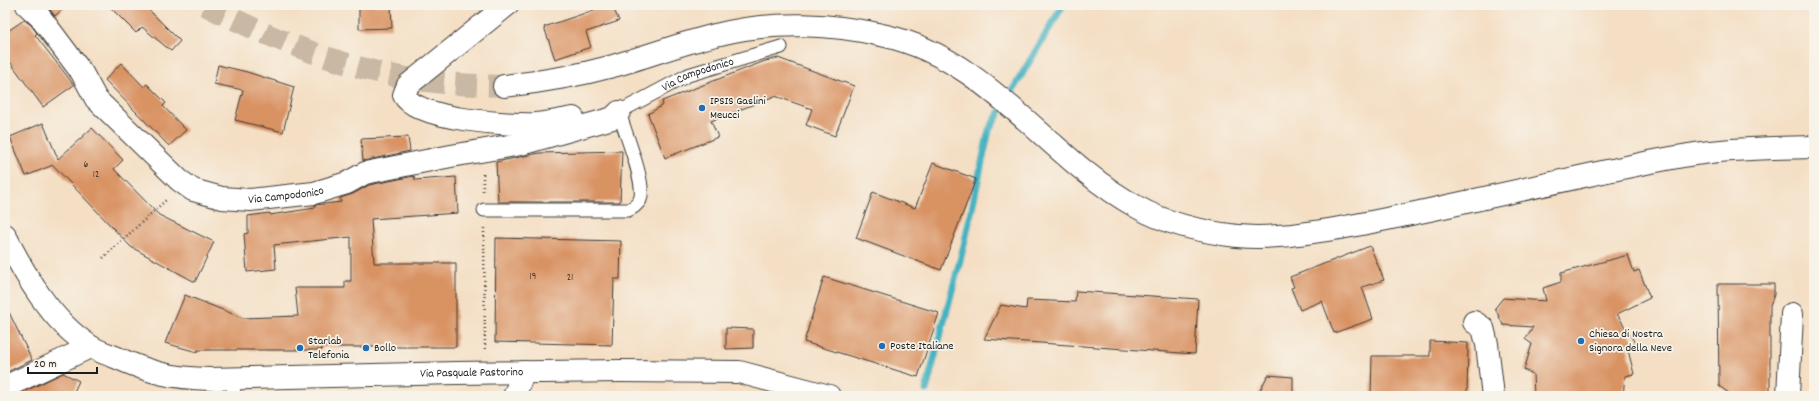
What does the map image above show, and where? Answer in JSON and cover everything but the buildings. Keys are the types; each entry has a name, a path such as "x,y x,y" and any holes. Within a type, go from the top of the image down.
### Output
{"main road":[{"name":"Via Campodonico","path":"27,5 40,17 82,73 96,99 179,180 193,190 222,198 250,200 314,193 347,183 365,173 521,144 557,135 613,118 619,112"},
{"name":"Via Campodonico","path":"507,5 408,85 404,94 406,100 413,106 450,117 509,123 537,124 611,111 619,112"},
{"path":"504,86 552,80 613,66 724,33 795,25 861,30 919,46 942,56 968,72 1083,169 1113,193 1136,207 1156,217 1182,226 1240,236 1271,237 1369,223 1643,164 1708,152 1814,147"},
{"name":"Via Pasquale Pastorino","path":"5,236 21,267 47,305 69,330 90,346 157,374 234,387 485,373 740,372 829,396"},
{"path":"1788,396 1792,314"},
{"path":"1474,322 1482,328 1487,344 1493,396"},
{"path":"5,387 90,346"},
{"path":"514,396 524,372"}],"lane":[{"name":"Via Campodonico","path":"619,112 688,75 781,47"},
{"path":"484,210 628,210 634,208 640,200 641,185 632,147 619,112"}],"path":[{"path":"482,151 484,210 485,373"},
{"path":"103,258 172,194"}],"waterway":[{"path":"926,390 964,245 989,130 1063,5"}],"tunnel":[{"path":"205,5 248,26 293,45 316,54 362,68 401,77 430,81 504,86"}],"place":[{"name":"IPSIS Gaslini Meucci","path":"702,108"},
{"name":"Chiesa di Nostra Signora della Neve","path":"1581,341"},
{"name":"Poste Italiane","path":"882,346"},
{"name":"Starlab Telefonia","path":"300,348"},
{"name":"Bollo","path":"366,348"}]}
